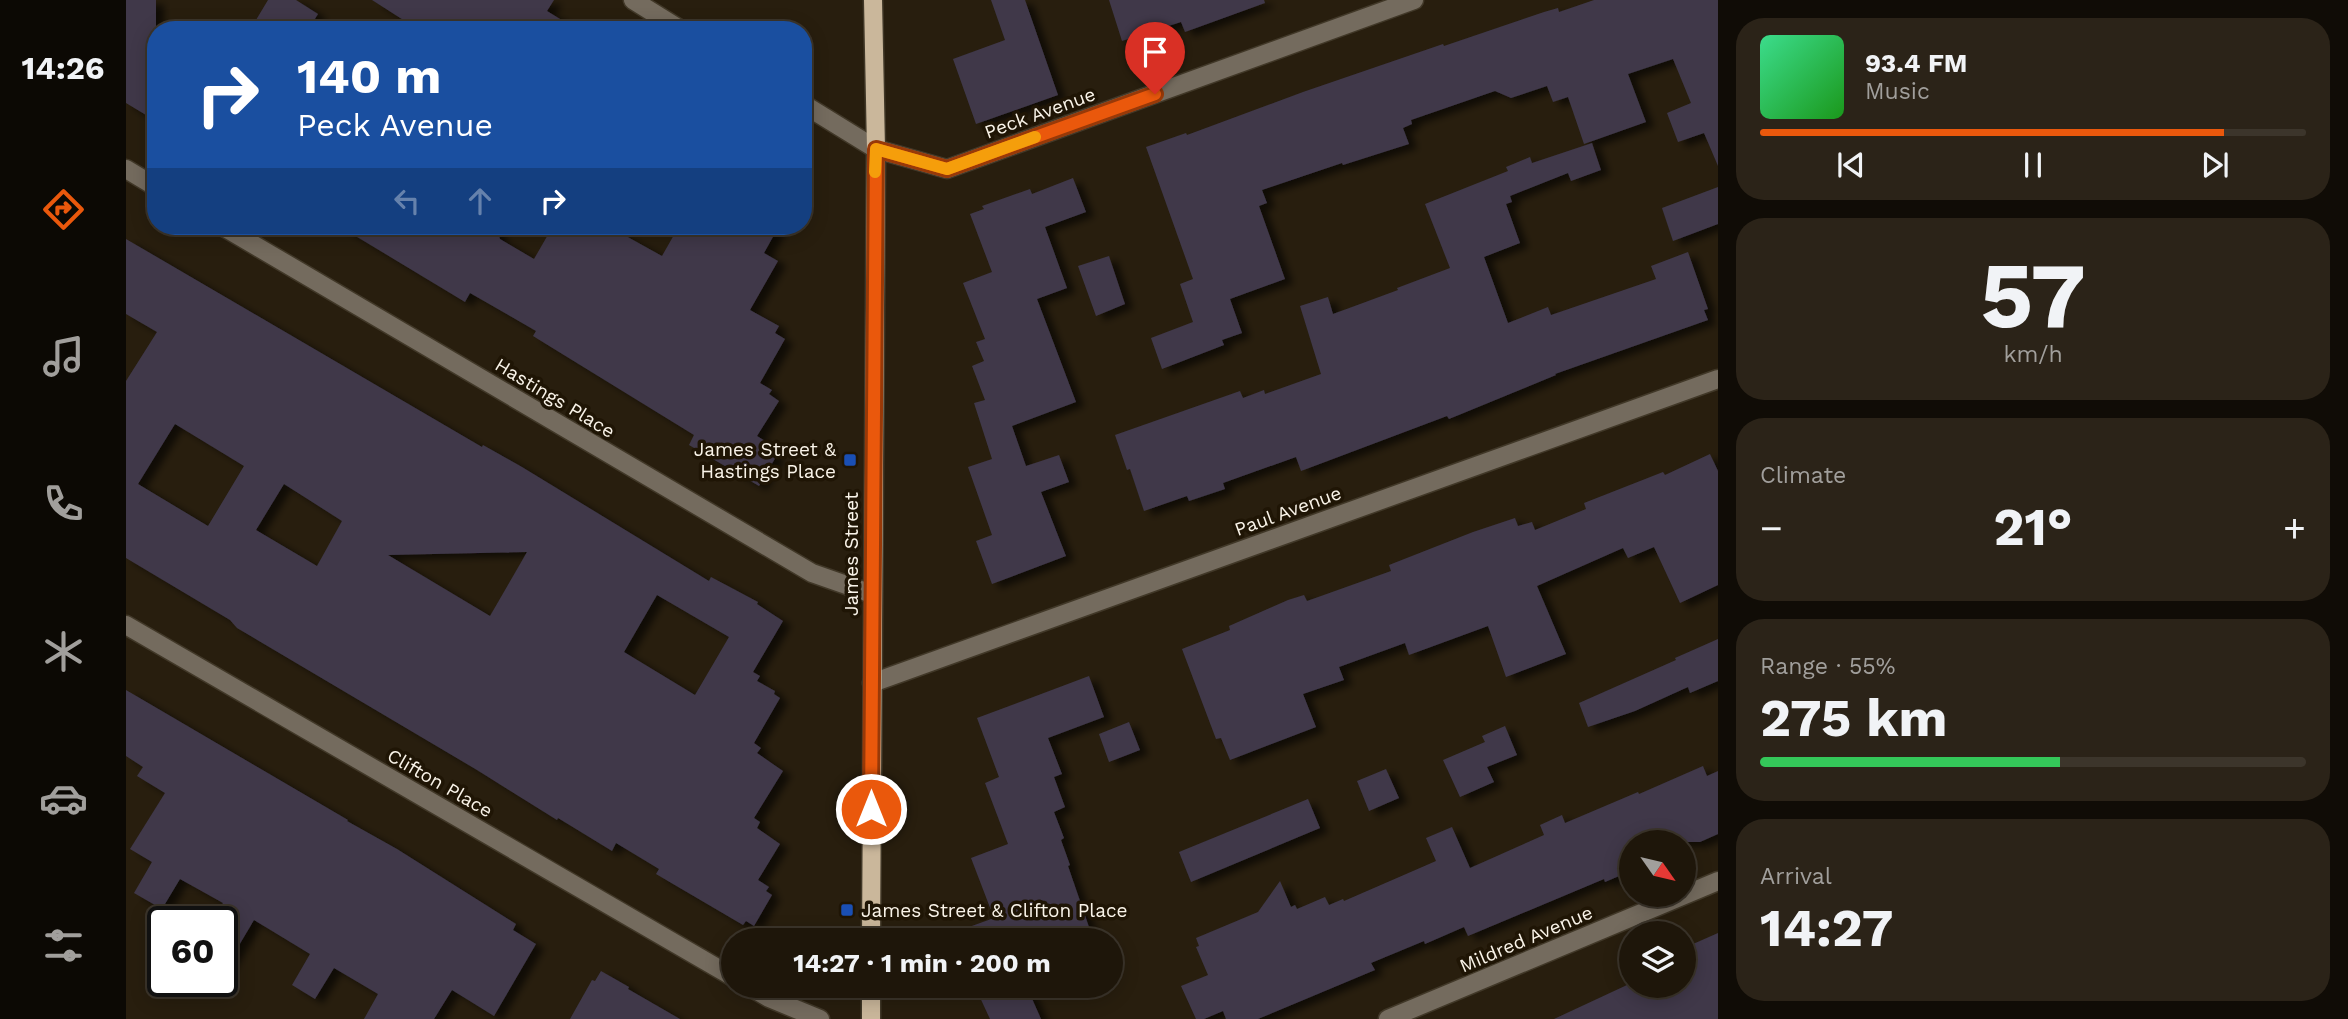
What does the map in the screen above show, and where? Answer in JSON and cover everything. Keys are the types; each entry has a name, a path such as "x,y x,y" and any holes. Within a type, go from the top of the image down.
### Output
{"main road":[{"name":"James Street","path":"871,928 876,149 873,0"},
{"path":"871,998 871,1019"}],"street":[{"path":"633,0 667,21"},
{"name":"Peck Avenue","path":"812,110 876,149 947,169 1414,0"},
{"path":"126,169 147,182"},
{"name":"Hastings Place","path":"237,235 812,573 872,594"},
{"name":"Paul Avenue","path":"872,683 1718,379"},
{"name":"Clifton Place","path":"126,625 721,970"},
{"name":"Mildred Avenue","path":"1388,1019 1718,881"},
{"path":"769,998 820,1019"}],"building":[{"path":"126,0 156,0 156,21 147,21 147,116 126,103"},
{"path":"268,0 296,0 318,14 314,21 255,21"},
{"path":"372,0 554,0 547,11 563,21 405,21"},
{"path":"991,0 1025,0 1058,95 976,124 953,59 1005,40"},
{"path":"1109,0 1264,0 1265,3 1185,32 1181,22 1122,41"},
{"path":"1594,0 1718,0 1718,166 1704,133 1678,142 1667,113 1691,103 1673,59 1628,74 1646,122 1584,144 1568,97 1553,102 1547,86 1511,98 1495,91 1411,120 1412,124 1403,128 1409,144 1262,190 1267,203 1259,206 1285,279 1230,299 1242,333 1222,340 1224,345 1162,369 1151,338 1193,322 1180,284 1193,279 1146,147 1443,44 1444,46 1544,12 1558,8 1559,12"},
{"path":"1592,143 1601,170 1571,181 1568,173 1510,196 1512,202 1506,204 1520,243 1484,257 1508,323 1548,307 1551,315 1656,279 1651,266 1688,252 1708,309 1704,310 1708,320 1555,374 1449,419 1447,416 1301,471 1296,457 1223,483 1225,489 1189,501 1187,496 1144,511 1115,435 1240,391 1243,398 1264,390 1265,394 1321,374 1300,306 1328,297 1333,314 1450,268 1425,204 1508,171 1506,167 1530,157 1532,163"},
{"path":"1073,178 1086,212 1045,227 1067,288 1037,299 1076,402 1012,426 1026,466 1059,455 1069,482 1041,492 1066,556 992,584 976,541 992,535 968,467 992,459 974,403 985,400 972,366 984,361 976,342 985,339 963,283 992,272 970,214 984,209 982,206 1030,189 1032,194"},
{"path":"1718,187 1718,224 1673,241 1662,208"},
{"path":"354,235 499,235 500,239 534,259 548,235 624,235 662,256 674,235 774,235 764,253 778,261 750,310 779,326 775,333 785,339 760,383 772,390 769,394 779,401 757,436 770,444 767,450 777,455 759,486 689,445 694,435 533,336 536,331 470,293 465,302"},
{"path":"126,239 482,447 483,445 522,467 709,581 711,577 758,602 757,604 783,621 753,672 760,676 757,681 775,691 774,694 780,698 754,743 761,748 757,753 783,771 754,818 760,822 757,828 780,844 758,880 769,887 766,891 772,895 754,926 746,921 743,925 656,874 659,869 616,843 612,851 558,818 557,820 237,628 230,620 126,558 126,381 157,332 126,314","holes":["175,424 244,466 208,526 138,484","284,484 342,521 317,566 256,530","527,552 490,616 388,555","657,595 729,637 695,695 624,652"]},
{"path":"1109,256 1125,304 1096,316 1078,266"},
{"path":"1710,454 1718,471 1718,585 1680,603 1654,547 1628,558 1623,548 1537,586 1566,654 1506,677 1488,626 1409,655 1405,643 1339,667 1344,680 1303,694 1316,727 1230,760 1221,738 1216,739 1182,649 1230,630 1229,626 1288,600 1304,595 1307,601 1391,571 1389,565 1473,532 1515,518 1518,526 1532,522 1535,530 1586,509 1584,503 1663,472 1665,475"},
{"path":"1718,639 1718,681 1690,693 1688,687 1635,711 1588,727 1579,703"},
{"path":"1089,676 1104,717 1048,738 1062,774 1054,777 1065,807 1054,812 1064,838 1061,840 1070,865 1068,866 1089,928 966,928 994,918 971,858 1008,844 985,783 999,777 977,718"},
{"path":"126,690 397,849 516,924 513,930 536,944 494,1016 452,990 434,1019 364,1019 378,994 334,968 315,999 292,985 310,954 254,920 238,947 238,906 221,906 223,903 180,879 164,906 157,906 134,893 152,862 130,849 165,793 137,776 143,767 126,756"},
{"path":"1129,722 1140,750 1109,762 1099,734"},
{"path":"1505,726 1517,755 1487,767 1494,782 1460,797 1443,760 1485,742 1482,736"},
{"path":"1703,766 1707,776 1718,771 1718,834 1696,842 1696,830 1619,830 1619,876 1605,882 1604,879 1468,936 1464,927 1425,944 1424,941 1371,963 1375,970 1258,1019 1226,1019 1223,1011 1204,1019 1196,1019 1181,986 1208,975 1196,947 1199,946 1196,938 1258,912 1280,881 1291,907 1295,905 1297,909 1325,897 1329,905 1436,861 1426,838 1452,827 1470,868 1544,835 1540,825 1562,815 1565,823 1638,792 1639,794"},
{"path":"1386,769 1399,798 1369,811 1357,781"},
{"path":"1308,799 1320,828 1191,882 1179,852"},
{"path":"1718,933 1718,1019 1554,1019 1619,989 1619,998 1696,998 1696,943"},
{"path":"601,971 680,1019 570,1019 592,980 595,981"},
{"path":"980,998 1032,998 1041,1019 990,1019"}],"slow traffic":[{"path":"875,172 876,149 947,169 1035,137"}],"place":[{"name":"James Street & Hastings Place","path":"850,460"},
{"name":"James Street & Clifton Place","path":"847,910"}],"route":[{"path":"871,809 876,149 947,169 1155,94"}]}
